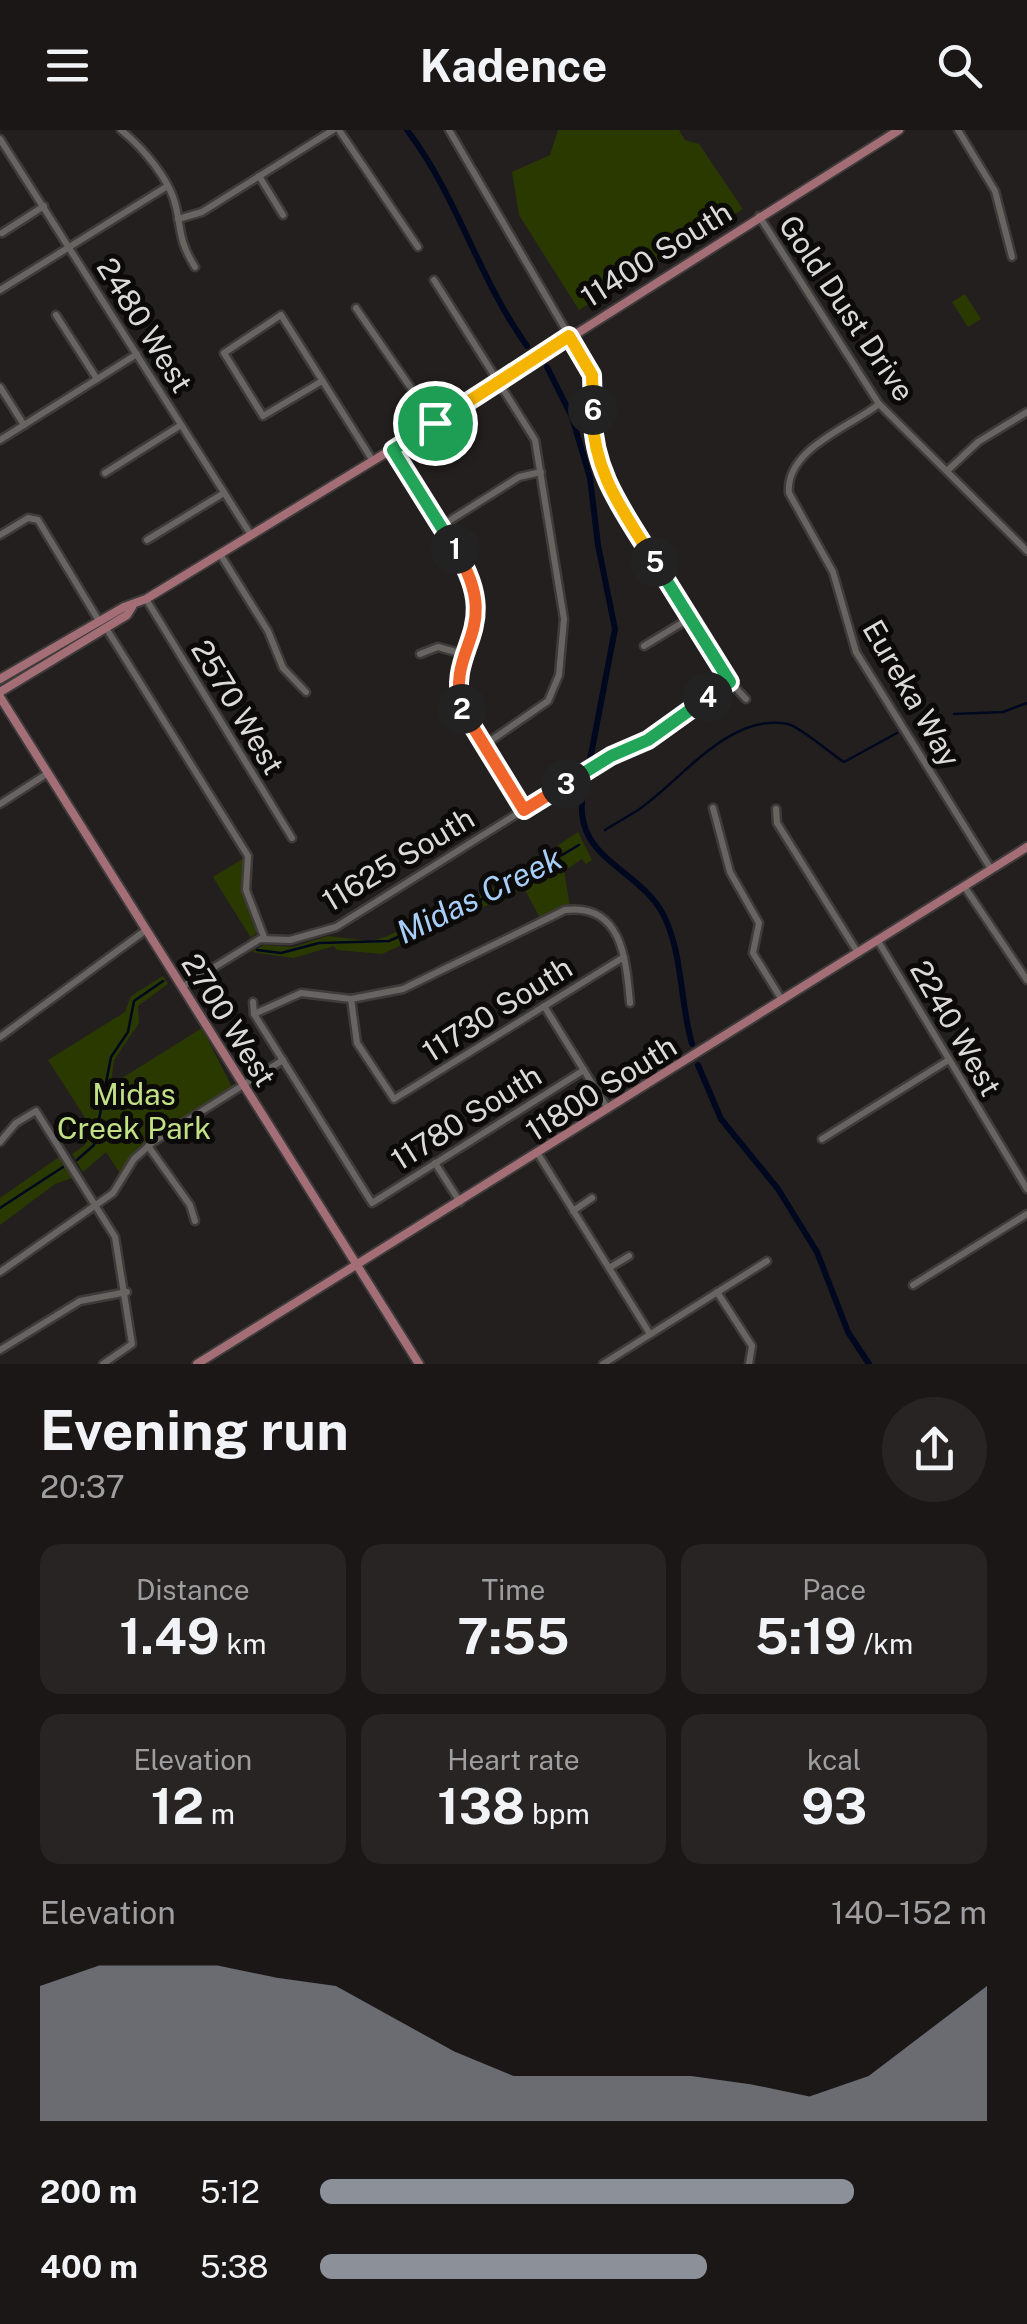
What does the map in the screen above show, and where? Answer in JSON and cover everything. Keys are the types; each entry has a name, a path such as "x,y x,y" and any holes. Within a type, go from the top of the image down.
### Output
{"main road":[{"name":"11400 South","path":"0,678 146,599 393,450 758,215 899,130"},
{"name":"11400 South","path":"1,693 102,624"},
{"name":"2700 West","path":"1,693 418,1364"},
{"name":"11800 South","path":"197,1364 1027,847"}],"street":[{"path":"121,130 141,147 166,187 178,219 180,242 195,267"},
{"path":"178,219 202,212 336,130 418,247"},
{"path":"450,130 592,375 592,431 607,483 730,682 746,699"},
{"path":"958,130 994,191 1012,257"},
{"name":"2480 West","path":"1,138 251,535"},
{"path":"259,176 283,215"},
{"path":"0,290 166,187"},
{"path":"2,232 44,206"},
{"name":"Gold Dust Drive","path":"758,215 880,404 1027,551"},
{"path":"434,280 533,435 565,626 557,682 539,712 484,746"},
{"path":"356,308 435,423"},
{"path":"322,381 263,416 224,353 281,314 373,462"},
{"path":"56,315 96,379"},
{"path":"0,440 137,354"},
{"path":"0,387 24,425"},
{"name":"Eureka Way","path":"880,404 802,456 790,473 789,493 833,572 856,652 991,870"},
{"path":"946,471 978,442 1027,412"},
{"path":"105,472 181,425"},
{"path":"393,450 477,593 477,620 460,702 524,810"},
{"path":"441,526 519,476 540,472"},
{"path":"148,540 224,493"},
{"path":"0,535 28,518 38,520 248,856 246,890 264,937"},
{"path":"220,554 268,631 283,668 306,692"},
{"name":"2570 West","path":"146,599 292,838"},
{"path":"644,646 690,618"},
{"path":"420,654 438,647 467,655"},
{"name":"11625 South","path":"182,987 264,937 290,940 336,927 611,756 648,740 730,682"},
{"path":"0,804 48,773"},
{"path":"713,808 730,872 759,922 753,952 782,1000"},
{"path":"776,809 776,823 858,954"},
{"path":"964,886 1027,980"},
{"path":"254,1014 300,993 350,1000 403,990 566,910 584,908 608,920 618,934 630,1003"},
{"path":"0,1037 146,930"},
{"name":"2240 West","path":"878,941 1027,1189"},
{"name":"11730 South","path":"350,1000 357,1043 394,1099 624,957"},
{"path":"0,1272 67,1222 98,1206 148,1146 283,1060 254,1014 253,1002"},
{"path":"544,1006 608,1110"},
{"name":"11780 South","path":"283,1060 372,1203 584,1070"},
{"path":"822,1139 947,1061"},
{"path":"0,1142 16,1124 36,1111 116,1236 132,1344 103,1364"},
{"path":"148,1146 190,1204 195,1221"},
{"path":"538,1154 650,1334"},
{"path":"435,1163 460,1203"},
{"path":"573,1210 592,1198"},
{"path":"913,1285 1027,1214"},
{"path":"609,1268 628,1256"},
{"path":"603,1364 767,1261"},
{"path":"0,1350 80,1301 127,1292"},
{"path":"717,1292 752,1346 754,1358 749,1364"}],"green space":[{"path":"558,130 679,130 685,140 699,144 743,209 579,310 519,215 512,172 550,155"},
{"path":"965,294 981,319 968,327 952,302"},
{"path":"578,832 592,860 586,864 582,859 564,871 570,906 540,918 524,888 382,954 337,950 334,946 294,958 251,952 264,945 293,947 327,936 371,941 385,937 495,887"},
{"path":"244,858 242,889 257,932 251,938 213,877"},
{"name":"Midas Creek Park","path":"163,976 168,984 138,1006 139,1023 114,1060 111,1085 202,1028 232,1087 145,1143 121,1175 106,1152 83,1172 72,1154 85,1145 91,1127 48,1060 125,1012 131,996"},
{"path":"59,1157 72,1178 55,1184 0,1225 0,1198"}],"waterway":[{"path":"407,130 440,182 495,293 527,346"},
{"path":"547,367 572,417 590,478 598,545 615,629 590,760"},
{"name":"Midas Creek","path":"954,714 1003,712 1027,703"},
{"name":"Midas Creek","path":"605,830 638,810 726,738 746,728 766,723 788,724 844,762 897,733"},
{"path":"586,780 582,806 585,827 594,844 652,898 664,916 678,963 692,1044"},
{"name":"Midas Creek","path":"257,950 281,953 319,943 389,941 502,890 579,845"},
{"name":"Midas Creek","path":"77,1160 94,1145 111,1057 128,1032 134,1001 163,981"},
{"path":"698,1065 721,1119 778,1189 817,1252 848,1332 869,1364"},
{"name":"Midas Creek","path":"0,1208 63,1167"}],"route":[{"path":"569,336 592,375 592,431 607,483 730,682 640,745 611,756 524,810 468,722 460,702 460,680 478,613 474,582 393,450 435,423 569,336"}]}
